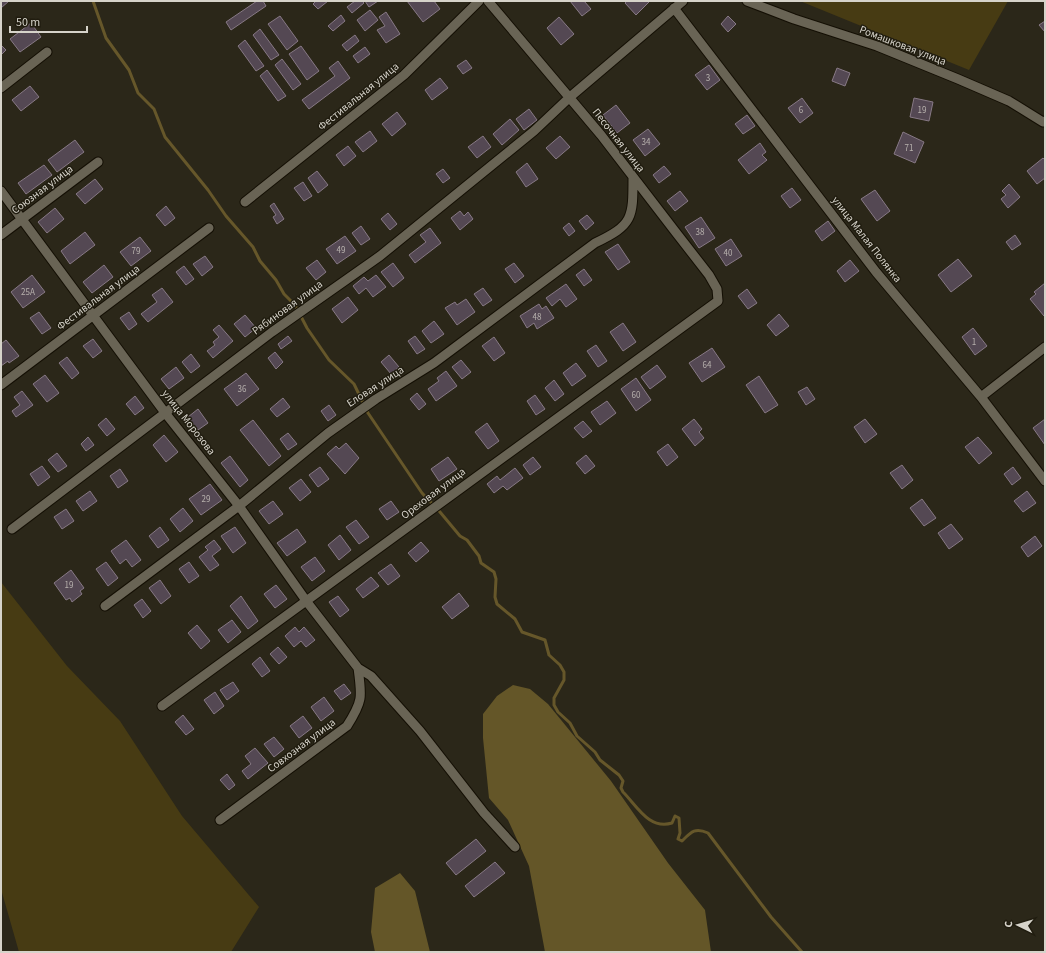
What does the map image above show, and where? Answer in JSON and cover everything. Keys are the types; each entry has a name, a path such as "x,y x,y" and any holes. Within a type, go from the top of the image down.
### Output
{"street":[{"name":"Фестивальная улица","path":"245,202 404,75 479,1"},
{"name":"Песочная улица","path":"488,1 601,135 709,275 717,289 718,300"},
{"name":"Рябиновая улица","path":"12,529 305,308 393,246 534,131 570,97 683,1"},
{"name":"Ромашковая улица","path":"747,1 794,19 878,46 1009,101 1043,122 1045,121"},
{"name":"улица Малая Полянка","path":"674,8 876,272 981,397 1045,481"},
{"path":"1,88 47,52"},
{"name":"Союзная улица","path":"1,235 98,162"},
{"name":"Еловая улица","path":"105,606 239,506 328,433 372,402 434,363 548,276 595,243 623,227 632,216 633,178"},
{"name":"улица Морозова","path":"1,191 94,314 166,414 239,506 306,602 358,668"},
{"name":"Фестивальная улица","path":"1,385 209,228"},
{"name":"Ореховая улица","path":"162,706 718,300"},
{"path":"981,397 1045,347"},
{"path":"358,668 371,676 420,731 484,813 515,847"},
{"name":"Совхозная улица","path":"220,820 347,726 357,710 362,694 358,668"}],"shaded area":[{"path":"800,1 1008,1 969,70"},
{"path":"1,582 67,666 120,721 182,816 259,907 231,952 19,952 1,889"},
{"path":"513,685 530,689 548,704 611,781 668,863 705,910 711,952 545,952 529,866 508,820 489,798 483,738 483,714 497,696"},
{"path":"400,873 415,891 430,952 375,952 371,932 375,888"}],"building":[{"path":"1,1 9,1 1,8"},
{"path":"257,1 263,1 266,6 231,30 226,22"},
{"path":"316,1 328,1 318,9 313,4"},
{"path":"355,1 362,1 364,3 352,13 347,7"},
{"path":"365,1 378,1 369,7"},
{"path":"407,1 434,1 440,9 423,22"},
{"path":"570,1 584,1 591,9 582,16"},
{"path":"627,1 650,1 636,15 625,3"},
{"path":"370,10 378,20 365,31 357,20"},
{"path":"386,12 400,34 386,43 377,30 385,26 379,17"},
{"path":"341,15 345,21 333,31 328,26"},
{"path":"280,16 298,41 287,50 268,24"},
{"path":"728,16 736,24 728,32 721,24"},
{"path":"559,17 574,34 561,45 547,28"},
{"path":"1045,21 1045,32 1039,25"},
{"path":"31,23 41,37 20,52 10,39"},
{"path":"260,29 279,55 271,60 253,35"},
{"path":"355,35 359,41 347,51 342,45"},
{"path":"245,40 264,66 256,71 238,46"},
{"path":"1,45 6,50 1,55"},
{"path":"301,46 319,71 307,80 289,54"},
{"path":"365,47 370,54 358,63 353,56"},
{"path":"282,59 301,84 293,90 275,65"},
{"path":"466,60 472,68 463,74 457,66"},
{"path":"338,61 350,78 309,109 302,100 335,76 329,68"},
{"path":"709,65 720,80 707,90 695,75"},
{"path":"837,68 850,73 845,86 832,81"},
{"path":"267,70 286,96 278,101 260,76"},
{"path":"440,78 448,88 432,100 425,90"},
{"path":"30,86 39,97 21,111 12,100"},
{"path":"802,98 813,113 800,123 788,108"},
{"path":"914,98 933,102 929,121 910,117"},
{"path":"616,105 630,123 617,133 603,115"},
{"path":"529,109 537,120 524,130 516,119"},
{"path":"397,112 406,124 392,136 382,124"},
{"path":"747,115 755,126 743,134 735,124"},
{"path":"510,119 519,130 502,145 493,134"},
{"path":"648,129 660,144 645,156 633,140"},
{"path":"370,131 377,141 363,152 355,142"},
{"path":"903,132 924,142 915,163 894,154"},
{"path":"483,136 491,147 477,158 468,147"},
{"path":"560,136 570,147 556,159 546,148"},
{"path":"75,140 84,152 57,172 48,160"},
{"path":"760,143 766,152 762,155 767,160 749,174 738,160"},
{"path":"348,146 356,156 344,166 336,155"},
{"path":"1043,158 1045,160 1045,178 1037,184 1027,171"},
{"path":"527,163 538,179 526,187 516,172"},
{"path":"44,165 52,175 26,194 18,183"},
{"path":"664,166 671,174 659,183 653,175"},
{"path":"443,169 450,178 443,183 436,174"},
{"path":"317,171 328,185 318,193 308,178"},
{"path":"95,179 103,189 85,204 76,194"},
{"path":"303,182 312,196 304,201 294,188"},
{"path":"1009,184 1020,197 1008,208 1001,199 1006,195 1002,191"},
{"path":"792,188 801,200 790,208 781,196"},
{"path":"875,190 890,211 877,221 861,199"},
{"path":"680,191 688,201 675,211 667,201"},
{"path":"274,203 284,219 277,224 273,217 276,215 270,206"},
{"path":"166,206 175,218 165,226 156,215"},
{"path":"55,208 64,219 47,233 38,222"},
{"path":"460,211 464,216 468,212 473,219 460,230 451,218"},
{"path":"388,213 397,224 390,230 381,219"},
{"path":"587,215 594,223 586,230 579,221"},
{"path":"701,217 715,238 699,248 685,227"},
{"path":"828,221 835,231 822,241 815,231"},
{"path":"569,223 575,231 569,236 563,228"},
{"path":"361,226 370,239 361,245 352,233"},
{"path":"430,228 441,243 415,263 409,255 426,242 420,235"},
{"path":"85,232 95,245 70,264 61,251"},
{"path":"1015,235 1021,244 1012,250 1006,242"},
{"path":"345,236 356,251 337,264 326,249"},
{"path":"140,237 151,251 131,266 120,252"},
{"path":"731,239 742,256 726,266 715,249"},
{"path":"618,244 630,262 618,270 605,252"},
{"path":"205,256 213,267 202,276 193,264"},
{"path":"958,259 972,276 951,292 938,275"},
{"path":"317,260 326,272 316,280 306,268"},
{"path":"850,260 859,271 845,282 837,271"},
{"path":"393,263 404,278 393,287 381,272"},
{"path":"514,263 524,276 515,283 505,269"},
{"path":"104,265 113,277 92,293 83,282"},
{"path":"184,266 194,279 186,285 176,272"},
{"path":"584,269 592,280 584,286 576,275"},
{"path":"32,275 45,292 23,308 11,292"},
{"path":"376,275 386,287 373,297 366,288 359,294 353,286 364,277 368,281"},
{"path":"1045,283 1044,316 1030,299 1036,294 1034,292"},
{"path":"566,284 577,299 566,307 560,299 552,306 546,298"},
{"path":"162,288 173,302 148,322 141,314 157,302 152,295"},
{"path":"483,288 492,300 483,306 474,294"},
{"path":"747,289 757,303 748,309 738,296"},
{"path":"348,297 358,310 342,323 332,309"},
{"path":"466,299 475,312 457,325 445,308 455,302 457,305"},
{"path":"539,304 542,309 546,306 554,318 537,329 534,323 527,328 520,316"},
{"path":"39,312 51,328 42,334 30,318"},
{"path":"129,312 137,324 129,330 120,318"},
{"path":"779,314 789,326 776,336 767,325"},
{"path":"245,315 256,328 245,337 234,324"},
{"path":"434,321 444,334 431,343 422,331"},
{"path":"623,323 636,342 623,351 610,332"},
{"path":"219,325 233,341 213,358 207,351 215,345 213,342 219,337 213,330"},
{"path":"973,328 987,346 975,355 962,337"},
{"path":"288,336 292,341 281,349 278,344"},
{"path":"415,336 425,349 417,354 408,341"},
{"path":"494,337 505,353 494,361 482,346"},
{"path":"93,339 102,351 93,358 83,346"},
{"path":"6,340 19,356 9,363 8,361 1,366 1,344"},
{"path":"596,345 607,361 598,367 587,351"},
{"path":"712,348 725,367 702,382 689,363"},
{"path":"275,352 283,362 276,369 268,358"},
{"path":"191,354 200,366 191,373 182,362"},
{"path":"389,355 399,367 391,374 381,362"},
{"path":"67,357 79,373 72,379 59,363"},
{"path":"461,360 471,372 462,379 452,367"},
{"path":"576,363 586,376 572,386 563,373"},
{"path":"657,365 666,377 650,389 641,377"},
{"path":"176,367 184,378 169,389 161,379"},
{"path":"446,371 457,386 436,401 428,389 439,381 437,378"},
{"path":"246,373 259,389 237,406 224,389"},
{"path":"45,375 59,393 47,402 33,384"},
{"path":"759,376 778,405 765,413 746,385"},
{"path":"636,378 651,400 636,411 621,389"},
{"path":"554,380 564,394 555,401 545,388"},
{"path":"807,387 815,399 806,405 798,392"},
{"path":"22,391 33,405 16,417 12,411 20,405 14,397"},
{"path":"417,393 426,404 419,410 410,399"},
{"path":"535,395 545,409 536,415 527,401"},
{"path":"135,396 144,408 135,415 126,404"},
{"path":"283,398 290,407 277,417 270,409"},
{"path":"607,401 616,413 600,425 591,412"},
{"path":"329,405 336,415 328,421 321,411"},
{"path":"198,409 208,423 198,430 188,417"},
{"path":"106,418 115,429 107,436 98,425"},
{"path":"694,419 702,429 699,432 704,438 695,446 682,429"},
{"path":"865,419 877,434 865,443 854,427"},
{"path":"1045,419 1045,445 1033,428"},
{"path":"253,420 281,456 269,466 240,430"},
{"path":"583,421 592,431 583,438 574,428"},
{"path":"487,423 499,441 488,449 475,432"},
{"path":"288,433 297,444 288,450 280,439"},
{"path":"164,435 178,452 166,462 153,445"},
{"path":"88,437 94,445 86,451 81,444"},
{"path":"978,437 992,453 979,464 965,447"},
{"path":"346,443 359,458 345,474 327,454 336,446 339,449"},
{"path":"668,444 678,457 667,466 657,452"},
{"path":"57,453 67,466 58,472 48,460"},
{"path":"586,455 595,466 585,474 576,463"},
{"path":"230,456 248,480 240,487 221,463"},
{"path":"448,457 457,469 439,481 431,469"},
{"path":"533,457 541,467 530,475 523,465"},
{"path":"902,465 913,480 902,489 890,473"},
{"path":"42,466 50,477 38,486 30,474"},
{"path":"320,467 329,479 318,487 309,475"},
{"path":"1013,467 1021,478 1012,485 1004,474"},
{"path":"515,468 523,478 507,490 503,486 494,493 487,484 497,476 500,480"},
{"path":"120,469 128,481 118,488 110,476"},
{"path":"301,479 311,492 300,501 289,488"},
{"path":"210,484 222,500 201,515 189,499"},
{"path":"90,491 97,501 83,511 76,501"},
{"path":"1027,491 1036,503 1023,512 1014,501"},
{"path":"922,499 936,518 924,526 910,508"},
{"path":"273,501 283,514 269,524 259,511"},
{"path":"391,501 399,512 387,520 379,509"},
{"path":"183,508 193,521 180,532 170,519"},
{"path":"66,509 74,521 62,529 54,517"},
{"path":"356,520 369,537 359,544 346,527"},
{"path":"951,524 963,539 949,549 938,533"},
{"path":"160,527 169,540 158,548 149,536"},
{"path":"235,527 246,543 233,553 221,536"},
{"path":"297,529 306,542 287,556 277,543"},
{"path":"340,535 351,550 339,560 328,545"},
{"path":"1035,536 1042,546 1028,557 1021,547"},
{"path":"126,540 141,560 132,567 126,559 120,564 111,551"},
{"path":"214,540 221,549 212,556 219,565 210,571 199,557 208,550 205,547"},
{"path":"421,542 429,551 416,562 408,553"},
{"path":"315,557 325,571 312,581 301,567"},
{"path":"106,562 118,578 108,586 96,569"},
{"path":"189,562 199,576 189,583 179,569"},
{"path":"391,564 400,576 388,585 378,573"},
{"path":"71,570 84,588 80,591 82,594 72,602 70,598 66,600 54,583"},
{"path":"371,577 379,586 363,598 356,589"},
{"path":"160,580 171,596 161,604 149,588"},
{"path":"276,585 287,599 275,608 264,594"},
{"path":"459,593 469,606 452,619 442,607"},
{"path":"241,596 258,621 248,629 230,606"},
{"path":"338,596 349,610 340,617 329,602"},
{"path":"142,599 151,611 143,618 134,605"},
{"path":"232,620 241,632 228,643 218,630"},
{"path":"197,625 210,641 201,649 188,633"},
{"path":"295,627 299,632 304,627 315,640 306,647 301,641 294,647 285,636"},
{"path":"278,647 287,657 279,664 270,654"},
{"path":"260,657 270,671 262,677 252,664"},
{"path":"233,682 239,691 227,700 220,690"},
{"path":"344,684 351,693 341,700 334,691"},
{"path":"215,692 224,706 214,714 204,700"},
{"path":"324,697 334,711 321,721 311,707"},
{"path":"183,715 194,729 186,735 175,722"},
{"path":"303,716 312,728 299,738 290,726"},
{"path":"274,737 284,749 274,757 264,744"},
{"path":"255,748 268,763 248,779 242,771 251,764 245,756"},
{"path":"227,774 235,785 229,790 220,780"},
{"path":"476,839 486,851 456,875 446,863"},
{"path":"495,862 505,873 474,897 465,886"}],"waterway":[{"path":"93,1 106,38 129,70 138,93 154,109 165,137 208,190 226,216 253,247 260,261 276,280 284,294 295,305 307,328 329,360 354,384 368,413 422,493 460,536 467,540 479,556 481,563 494,572 496,579 495,597 497,604 515,619 522,632 545,640 549,655 560,665 564,672 564,680 554,698 554,705 558,712 570,723 577,736 595,752 600,760 619,775 623,781 621,788 623,792 650,820 664,824 672,823 675,816 679,818 680,833 678,839 682,841 694,831 700,830 708,833 771,917 802,952"}]}
